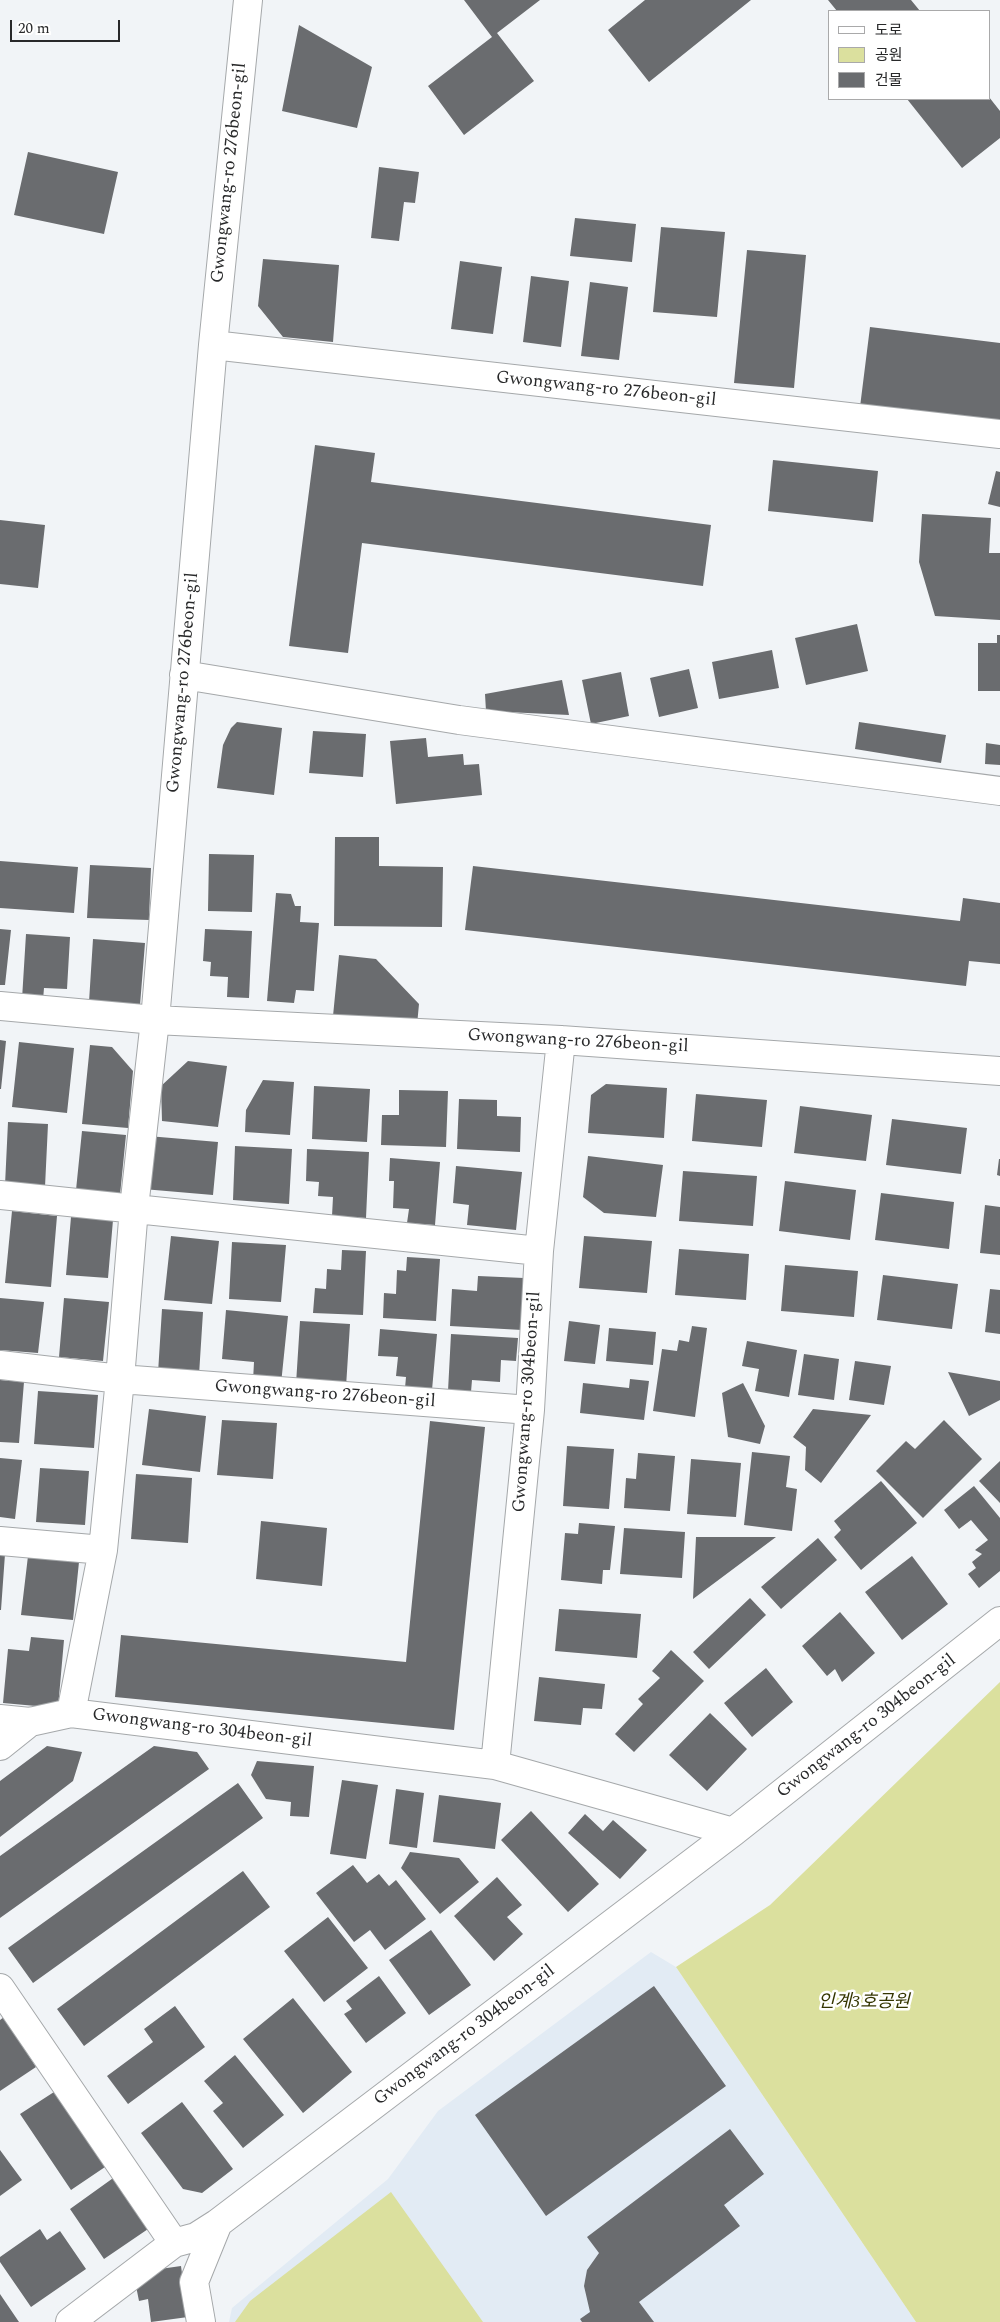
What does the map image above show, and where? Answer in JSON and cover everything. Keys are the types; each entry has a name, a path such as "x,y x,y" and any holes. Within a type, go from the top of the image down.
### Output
{"street":[{"name":"Gwongwang-ro 276beon-gil","path":"71,1713 103,1550 134,1208 155,1020 213,345 248,0"},
{"name":"Gwongwang-ro 276beon-gil","path":"213,345 1000,434"},
{"path":"184,675 459,720 1000,790"},
{"name":"Gwongwang-ro 276beon-gil","path":"0,1006 155,1020 561,1040 1000,1071"},
{"name":"Gwongwang-ro 304beon-gil","path":"495,1765 530,1410 539,1251 561,1040"},
{"path":"0,1194 539,1251"},
{"name":"Gwongwang-ro 276beon-gil","path":"0,1365 120,1379 530,1410"},
{"path":"0,1541 103,1550"},
{"name":"Gwongwang-ro 304beon-gil","path":"70,2322 196,2234 733,1832 1000,1621"},
{"name":"Gwongwang-ro 304beon-gil","path":"0,1719 30,1722 71,1713 495,1765 733,1832"},
{"path":"0,1746 30,1722"},
{"path":"0,1988 196,2234 194,2282 201,2322"}],"shaded area":[{"path":"651,1952 676,1967 916,2322 229,2322 232,2308 388,2179 438,2111"}],"green space":[{"name":"인계3호공원","path":"1000,1682 1000,2322 916,2322 676,1967 770,1905"},
{"path":"391,2192 483,2322 235,2322 250,2301"}],"building":[{"path":"464,0 540,0 497,33 534,81 464,135 428,86 492,37"},
{"path":"645,0 751,0 649,82 608,30"},
{"path":"828,0 911,0 919,10 836,10"},
{"path":"299,25 372,67 357,128 282,111"},
{"path":"990,98 1000,111 1000,138 962,168 908,100 990,100"},
{"path":"28,152 118,172 104,234 14,215"},
{"path":"379,167 419,172 415,203 404,202 399,241 371,238"},
{"path":"575,218 636,224 632,262 570,256"},
{"path":"661,227 725,232 717,317 653,312"},
{"path":"747,250 806,255 794,388 734,383"},
{"path":"263,259 339,265 333,342 283,337 258,306"},
{"path":"460,261 502,267 493,334 451,329"},
{"path":"531,276 569,281 561,347 523,342"},
{"path":"590,282 628,287 619,360 581,356"},
{"path":"870,327 1000,343 1000,424 860,407"},
{"path":"315,445 375,453 371,482 711,525 703,586 362,543 348,653 289,646"},
{"path":"773,460 878,471 873,522 768,511"},
{"path":"996,471 1000,472 1000,507 988,504"},
{"path":"922,514 991,518 989,553 1000,553 1000,620 935,616 919,562"},
{"path":"0,520 45,525 38,588 0,584"},
{"path":"857,624 868,671 806,685 795,638"},
{"path":"997,635 1000,635 1000,691 978,691 978,643 997,643"},
{"path":"772,650 779,688 719,699 712,662"},
{"path":"689,669 698,708 659,717 650,678"},
{"path":"621,672 629,716 591,724 582,680"},
{"path":"562,680 569,715 486,711 485,694"},
{"path":"237,722 282,728 274,795 217,788 223,745 231,728"},
{"path":"859,722 946,735 941,763 855,749"},
{"path":"313,731 366,734 363,777 309,773"},
{"path":"426,738 428,757 463,754 464,765 479,764 482,795 396,804 390,741"},
{"path":"986,743 1000,745 1000,765 985,764"},
{"path":"335,837 379,837 379,866 443,867 442,927 334,926"},
{"path":"209,854 254,855 252,912 208,911"},
{"path":"0,861 78,867 74,913 0,908"},
{"path":"90,865 151,868 149,920 87,918"},
{"path":"473,866 960,921 963,898 1000,903 1000,964 969,961 966,986 465,930"},
{"path":"276,893 291,894 295,906 301,906 300,922 319,923 314,991 296,990 294,1003 267,1001"},
{"path":"0,929 11,930 5,985 0,985"},
{"path":"205,929 252,931 249,998 227,997 228,977 210,976 211,962 203,961"},
{"path":"26,934 70,937 67,989 44,988 43,1000 22,999"},
{"path":"93,939 145,943 140,1005 89,1002"},
{"path":"339,955 376,959 419,1004 417,1025 333,1016"},
{"path":"0,1040 6,1041 1,1089 0,1089"},
{"path":"19,1042 74,1048 67,1113 12,1107"},
{"path":"90,1045 112,1047 133,1071 128,1128 82,1124"},
{"path":"188,1061 227,1066 218,1127 162,1121 161,1086"},
{"path":"263,1080 294,1082 290,1135 245,1132 246,1110"},
{"path":"606,1084 667,1088 664,1138 588,1133 591,1095"},
{"path":"314,1086 370,1089 367,1142 312,1139"},
{"path":"399,1090 448,1091 446,1147 381,1145 382,1115 399,1115"},
{"path":"696,1094 767,1100 762,1147 692,1141"},
{"path":"459,1099 497,1100 497,1116 521,1117 520,1152 457,1149"},
{"path":"800,1106 872,1115 866,1161 794,1153"},
{"path":"892,1119 967,1128 961,1174 886,1165"},
{"path":"8,1122 48,1124 45,1187 5,1185"},
{"path":"82,1131 126,1135 120,1195 76,1190"},
{"path":"148,1136 218,1142 213,1195 143,1189"},
{"path":"235,1146 292,1149 289,1204 233,1200"},
{"path":"307,1149 369,1152 366,1218 332,1216 333,1197 318,1196 319,1182 306,1181"},
{"path":"588,1156 663,1165 656,1217 604,1213 583,1197"},
{"path":"390,1158 440,1162 435,1225 407,1223 409,1209 393,1208 394,1181 389,1181"},
{"path":"1000,1159 1000,1176 997,1175"},
{"path":"456,1166 522,1172 516,1230 467,1225 469,1205 453,1203"},
{"path":"683,1171 757,1176 753,1226 679,1221"},
{"path":"785,1181 856,1190 850,1240 779,1231"},
{"path":"881,1193 954,1202 949,1249 875,1240"},
{"path":"985,1205 1000,1207 1000,1255 980,1253"},
{"path":"12,1211 57,1216 51,1287 5,1283"},
{"path":"71,1217 113,1220 108,1278 66,1275"},
{"path":"171,1236 219,1241 212,1304 164,1300"},
{"path":"584,1236 652,1241 647,1293 579,1288"},
{"path":"232,1242 286,1245 281,1302 229,1299"},
{"path":"679,1249 749,1254 746,1300 675,1295"},
{"path":"342,1250 366,1251 363,1315 313,1313 315,1288 326,1289 327,1269 341,1270"},
{"path":"407,1257 440,1259 436,1321 383,1318 384,1293 396,1294 397,1270 406,1271"},
{"path":"785,1265 858,1271 854,1317 781,1311"},
{"path":"883,1275 958,1284 952,1329 877,1320"},
{"path":"478,1276 524,1278 522,1330 450,1326 452,1289 477,1291"},
{"path":"990,1289 1000,1290 1000,1334 985,1332"},
{"path":"0,1298 44,1302 38,1353 0,1350"},
{"path":"64,1298 109,1302 103,1361 59,1357"},
{"path":"162,1309 203,1312 199,1375 158,1373"},
{"path":"226,1310 288,1316 281,1384 253,1381 254,1362 222,1359"},
{"path":"300,1321 350,1324 346,1387 296,1384"},
{"path":"569,1321 600,1325 595,1364 564,1361"},
{"path":"692,1326 707,1328 695,1417 653,1411 662,1349 677,1351 679,1340 689,1342"},
{"path":"609,1328 656,1332 653,1365 606,1361"},
{"path":"380,1329 437,1334 432,1390 405,1388 406,1377 396,1376 398,1357 378,1356"},
{"path":"451,1334 518,1338 516,1361 501,1360 500,1382 472,1380 471,1392 448,1391"},
{"path":"747,1341 797,1350 789,1397 755,1391 759,1369 742,1366"},
{"path":"804,1354 839,1359 834,1400 798,1395"},
{"path":"855,1361 891,1366 884,1405 849,1400"},
{"path":"948,1372 1000,1381 1000,1400 969,1416"},
{"path":"630,1379 649,1381 644,1420 580,1413 583,1383 629,1388"},
{"path":"0,1380 24,1382 19,1443 0,1442"},
{"path":"743,1383 765,1426 760,1444 728,1437 722,1393"},
{"path":"38,1391 98,1395 94,1448 34,1444"},
{"path":"149,1409 206,1416 200,1472 142,1465"},
{"path":"813,1409 871,1415 821,1483 805,1470 806,1447 793,1437"},
{"path":"222,1420 277,1423 273,1479 217,1475"},
{"path":"944,1420 982,1459 923,1518 876,1471 906,1441 915,1449"},
{"path":"430,1421 485,1427 454,1730 115,1697 121,1635 406,1662"},
{"path":"567,1446 614,1449 609,1509 563,1506"},
{"path":"752,1452 790,1456 786,1487 797,1489 792,1531 744,1525"},
{"path":"638,1453 675,1456 670,1511 624,1508 626,1478 636,1479"},
{"path":"0,1458 22,1460 15,1519 0,1517"},
{"path":"691,1459 741,1463 736,1517 687,1514"},
{"path":"1000,1461 1000,1503 979,1481"},
{"path":"40,1468 89,1471 85,1525 36,1522"},
{"path":"136,1474 192,1478 188,1543 131,1539"},
{"path":"881,1481 917,1523 861,1570 834,1537 841,1530 834,1521"},
{"path":"974,1486 1000,1518 1000,1571 979,1588 968,1574 976,1568 972,1562 982,1554 975,1550 988,1540 971,1520 959,1529 944,1510"},
{"path":"261,1521 327,1528 322,1586 256,1579"},
{"path":"579,1523 615,1526 610,1570 603,1570 602,1584 561,1580 565,1533 578,1534"},
{"path":"624,1528 685,1532 682,1578 620,1574"},
{"path":"696,1537 776,1537 693,1599"},
{"path":"818,1538 837,1560 781,1609 761,1587"},
{"path":"0,1553 5,1554 1,1610 0,1610"},
{"path":"28,1556 79,1562 73,1620 21,1615"},
{"path":"912,1556 948,1604 902,1640 865,1592"},
{"path":"750,1598 766,1615 709,1669 693,1652"},
{"path":"559,1609 641,1614 637,1658 555,1651"},
{"path":"840,1612 875,1653 842,1682 835,1669 827,1676 802,1646"},
{"path":"31,1637 64,1640 58,1708 3,1703 8,1649 29,1651"},
{"path":"671,1650 704,1681 634,1752 615,1734 643,1704 638,1699 660,1678 652,1671"},
{"path":"766,1668 793,1702 752,1737 724,1703"},
{"path":"539,1677 605,1684 602,1709 583,1708 581,1725 534,1721"},
{"path":"710,1713 747,1749 707,1791 669,1755"},
{"path":"47,1746 82,1752 73,1781 0,1837 0,1781"},
{"path":"154,1746 197,1752 209,1769 0,1918 0,1856"},
{"path":"257,1761 314,1766 309,1817 290,1816 291,1802 266,1799 251,1775"},
{"path":"342,1780 378,1785 366,1859 330,1854"},
{"path":"238,1783 263,1818 33,1983 8,1948"},
{"path":"396,1789 424,1793 417,1848 389,1844"},
{"path":"439,1795 501,1803 495,1849 433,1842"},
{"path":"531,1811 599,1884 568,1912 501,1840"},
{"path":"585,1814 603,1831 613,1820 647,1850 620,1879 568,1833"},
{"path":"410,1852 459,1858 479,1882 440,1914 401,1868"},
{"path":"353,1865 367,1883 379,1874 389,1886 396,1880 426,1919 385,1950 370,1930 354,1942 316,1893"},
{"path":"243,1871 270,1907 84,2046 57,2009"},
{"path":"497,1877 522,1905 507,1917 523,1934 494,1961 454,1916"},
{"path":"328,1917 368,1968 324,2002 284,1951"},
{"path":"431,1930 471,1985 429,2015 389,1960"},
{"path":"379,1976 406,2013 366,2043 344,2014 352,2009 346,2001"},
{"path":"654,1986 726,2086 546,2216 475,2115"},
{"path":"293,1998 352,2072 303,2113 243,2039"},
{"path":"175,2006 205,2047 128,2104 107,2076 153,2042 144,2029"},
{"path":"4,2017 36,2067 0,2091 0,2020"},
{"path":"235,2055 284,2115 243,2148 213,2111 223,2103 204,2081"},
{"path":"54,2092 105,2167 71,2190 20,2114"},
{"path":"182,2102 233,2169 202,2193 183,2189 141,2133"},
{"path":"730,2129 764,2174 724,2205 740,2226 639,2302 654,2322 582,2322 580,2319 590,2312 584,2286 587,2270 599,2253 587,2237"},
{"path":"0,2150 22,2180 0,2196"},
{"path":"116,2176 151,2227 104,2259 70,2209"},
{"path":"40,2229 47,2240 60,2231 86,2269 31,2307 0,2262 0,2257"},
{"path":"181,2266 188,2317 151,2322 148,2299 139,2301 136,2286 153,2270"},
{"path":"0,2294 19,2322 0,2322"}]}
